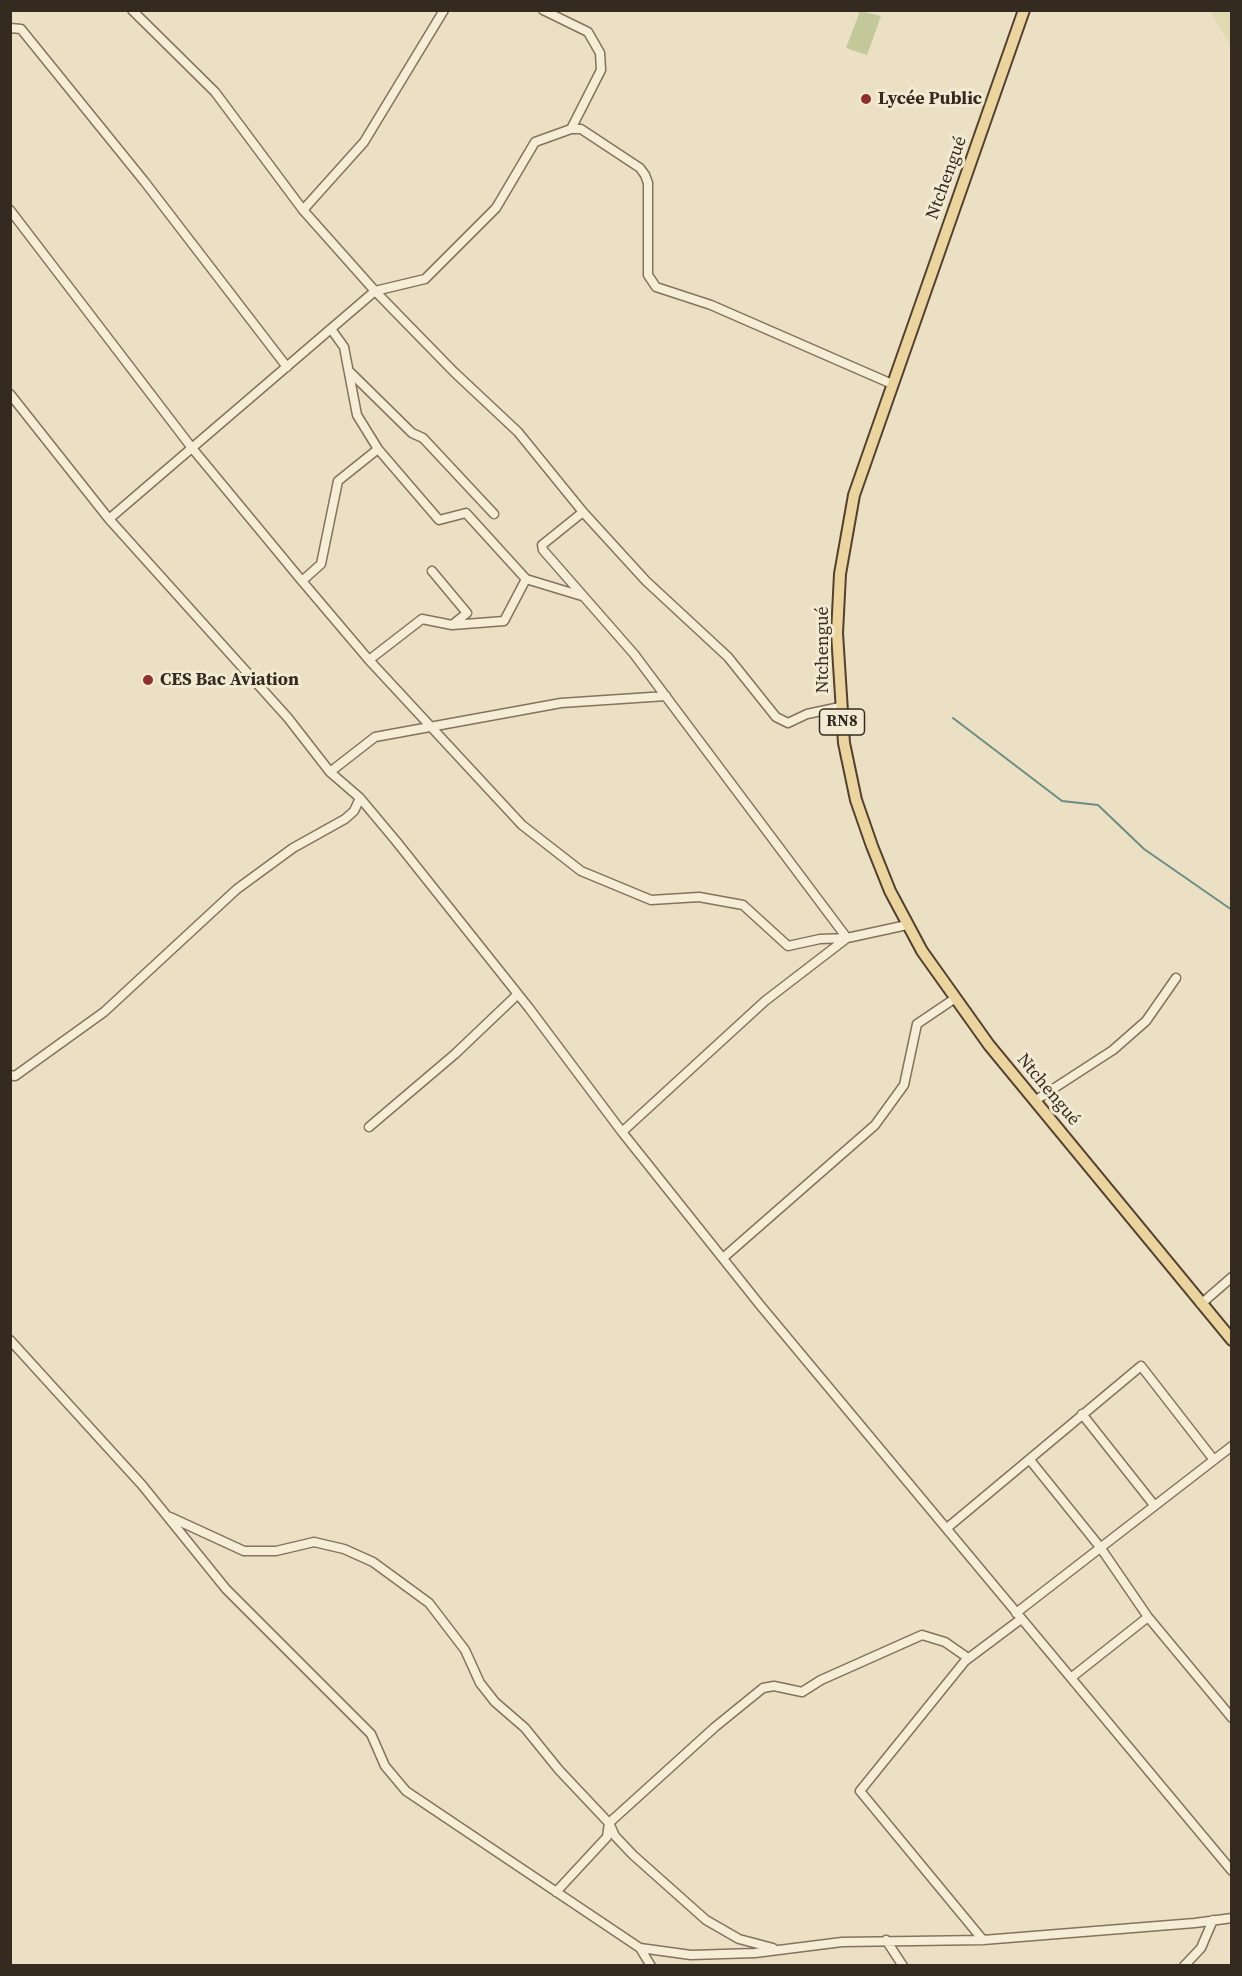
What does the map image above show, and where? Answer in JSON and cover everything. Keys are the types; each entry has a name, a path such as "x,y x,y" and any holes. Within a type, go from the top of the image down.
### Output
{"main road":[{"name":"Ntchengué","path":"1024,10 857,486 846,537 837,633 844,744 856,800 872,846 907,925 954,999 1232,1340"}],"street":[{"path":"132,10 215,92 303,210 375,291 454,372 518,432 583,512 646,581 728,657 776,717 788,723 807,714 840,707"},
{"path":"303,210 364,142 444,10"},
{"path":"543,10 588,32 600,53 601,70 571,129"},
{"path":"10,28 21,29 144,181 287,367"},
{"path":"109,519 375,291 425,279 496,208 535,142 571,129 581,129 640,168 645,175 648,183 648,275 656,287 711,305 891,384"},
{"path":"10,210 192,448 302,581 369,660 522,825 580,871 651,900 699,897 743,905 788,946 820,939 847,938 907,925"},
{"path":"331,329 344,347 357,415 378,448 439,520 466,513 526,579 583,597"},
{"path":"350,372 412,433 423,438 494,514"},
{"path":"10,394 109,519 288,718 330,772 360,798 518,994 621,1132 723,1258 1232,1871"},
{"path":"302,581 321,564 338,481 378,448"},
{"path":"583,512 542,545 543,550 634,654 847,938"},
{"path":"432,571 467,613 452,625"},
{"path":"369,660 422,618 452,625 504,621 526,579"},
{"path":"330,772 375,737 561,702 666,696"},
{"path":"10,1075 15,1076 104,1012 237,890 293,849 345,819 354,811 360,798"},
{"path":"621,1132 765,1001 847,938"},
{"path":"1036,1100 1113,1050 1146,1021 1176,978"},
{"path":"369,1127 455,1054 518,994"},
{"path":"723,1258 875,1125 904,1085 917,1024 954,999"},
{"path":"1201,1304 1232,1277"},
{"path":"10,1340 167,1515 226,1589 371,1734 385,1766 406,1791 640,1948 651,1965"},
{"path":"947,1528 1141,1366 1214,1460"},
{"path":"1082,1414 1154,1505"},
{"path":"983,1940 860,1791 968,1659 1100,1547 1232,1446"},
{"path":"1030,1460 1100,1547 1148,1617 1232,1718"},
{"path":"167,1515 244,1551 276,1551 314,1542 344,1549 373,1562 429,1603 465,1650 480,1683 495,1702 525,1728 559,1770 609,1823 615,1836 633,1855 706,1920 739,1939 781,1949"},
{"path":"1072,1677 1148,1617"},
{"path":"556,1892 607,1837 609,1823 715,1727 763,1688 774,1686 802,1692 821,1680 922,1635 945,1642 968,1659"},
{"path":"640,1948 691,1955 842,1942 983,1940 1232,1918"},
{"path":"1184,1965 1206,1941 1213,1920"},
{"path":"886,1940 903,1965"}],"shaded area":[{"path":"1210,11 1231,11 1231,46"}],"green space":[{"path":"860,11 881,16 867,55 846,48"}],"waterway":[{"path":"953,718 1062,801 1098,805 1144,849 1232,910"}],"place":[{"name":"Lycée Public","path":"866,99"},
{"name":"CES Bac Aviation","path":"148,680"}]}
